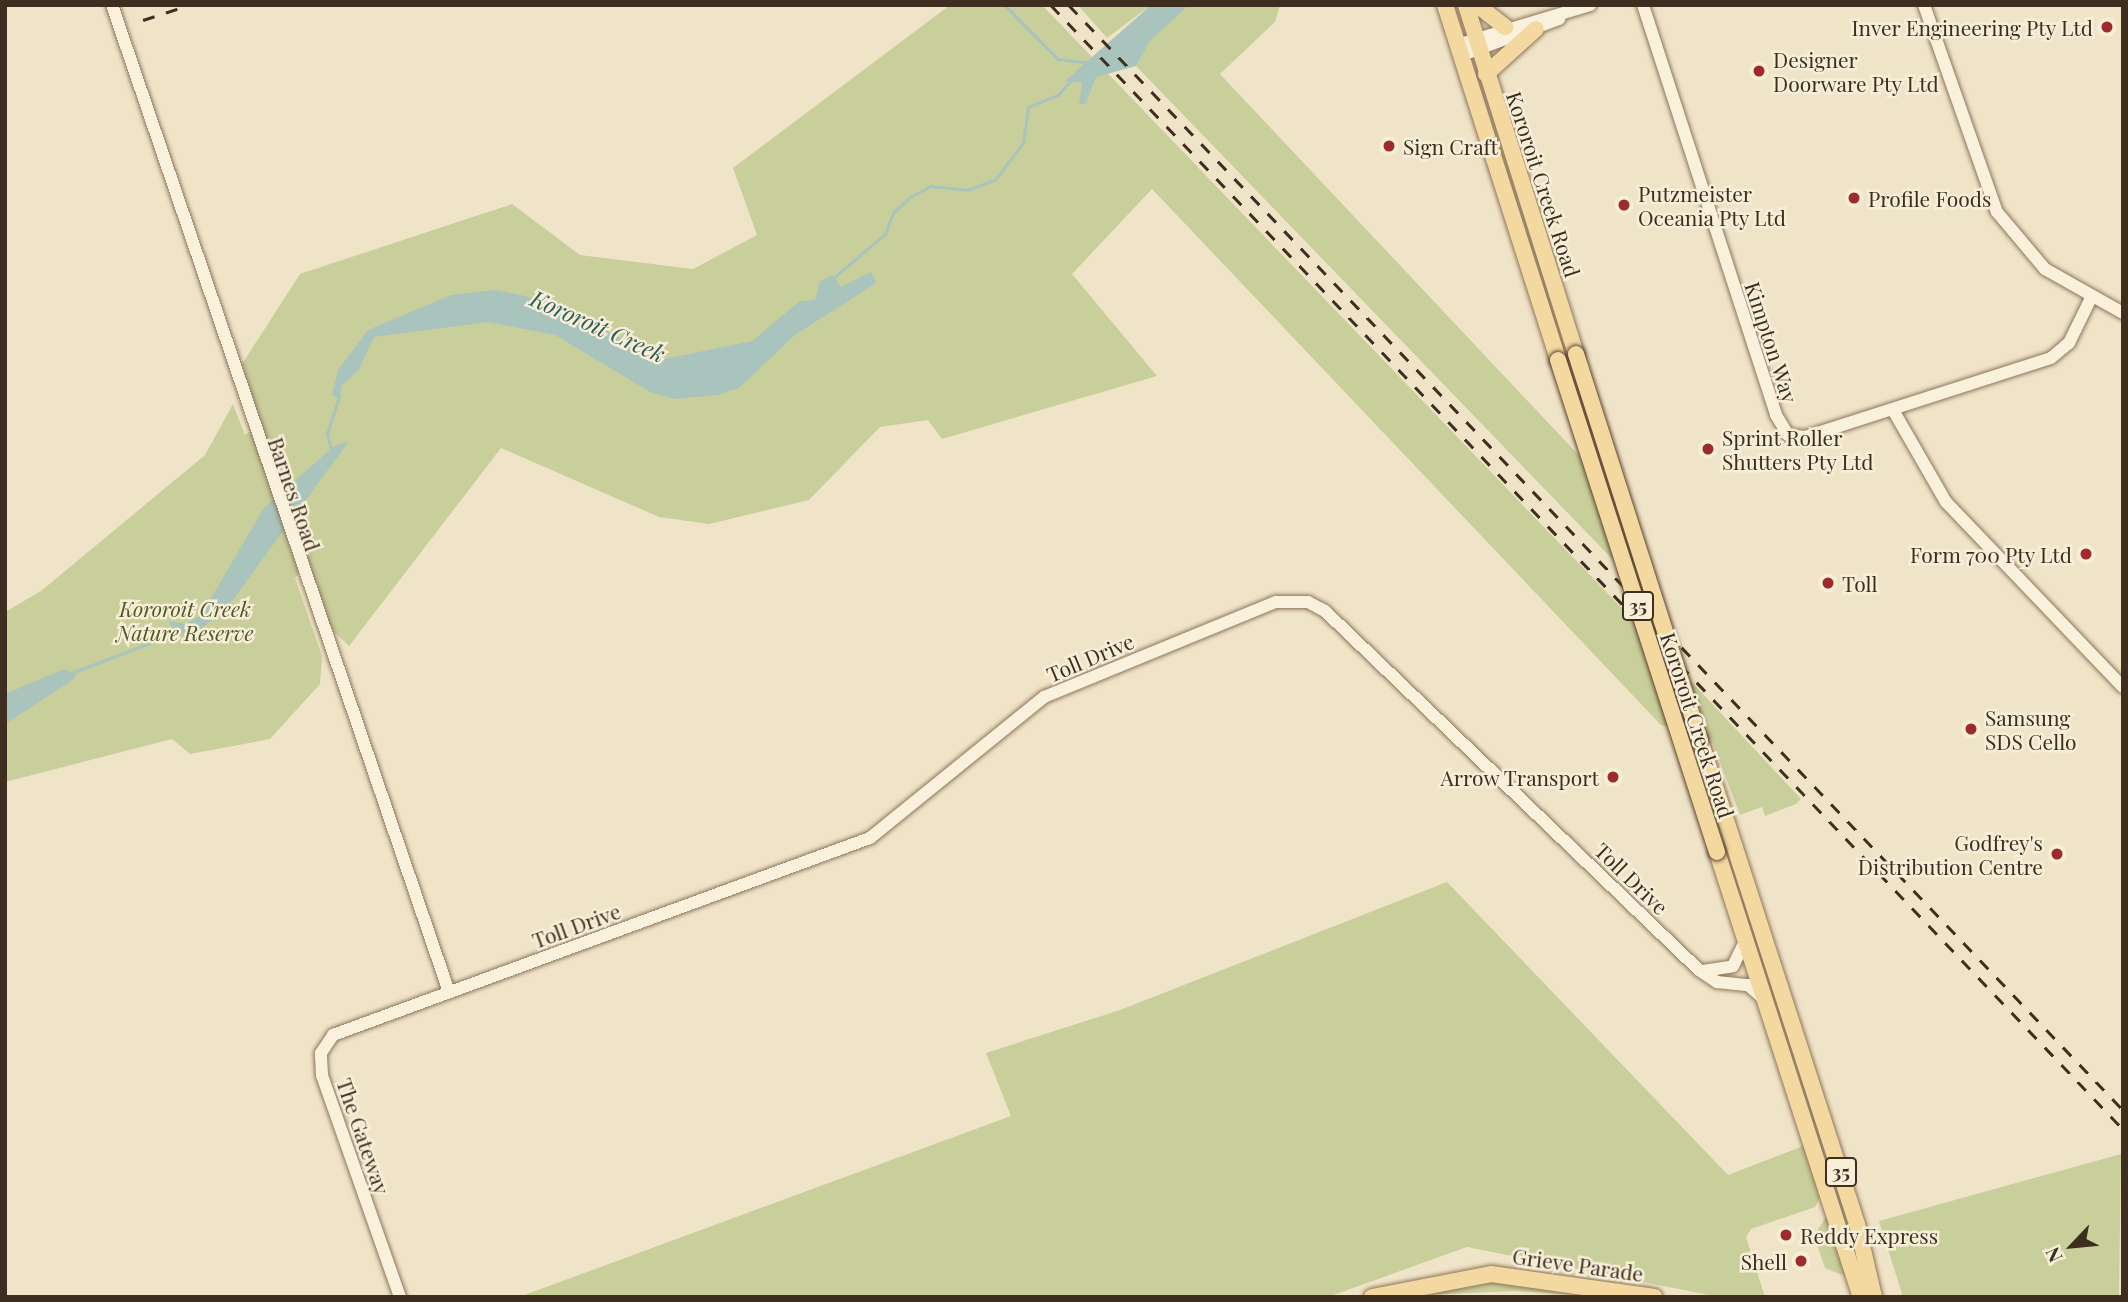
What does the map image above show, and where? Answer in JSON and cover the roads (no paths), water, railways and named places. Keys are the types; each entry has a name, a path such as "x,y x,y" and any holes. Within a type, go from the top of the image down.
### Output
{"main road":[{"name":"Kororoit Creek Road","path":"1445,5 1861,1297"},
{"name":"Kororoit Creek Road","path":"1466,5 1857,1224 1874,1297"},
{"path":"1477,5 1505,27"},
{"path":"1486,74 1536,29"},
{"name":"Grieve Parade","path":"1372,1297 1491,1274 1654,1297"}],"street":[{"name":"Barnes Road","path":"112,5 251,424 449,992"},
{"path":"1477,43 1505,27 1589,5"},
{"path":"1459,50 1536,29 1589,5"},
{"name":"Kimpton Way","path":"1643,5 1780,424 1800,438 2051,358 2069,344 2091,298"},
{"path":"1924,5 1997,212 2045,269 2091,298 2123,313"},
{"path":"1892,410 1946,502 2123,687"},
{"name":"Toll Drive","path":"418,1004 870,838 1044,697 1287,600 1325,611 1699,970 1717,982 1754,989 1769,1013"},
{"path":"1699,970 1733,966 1746,946 1744,936"},
{"name":"The Gateway","path":"400,1297 320,1060 332,1035 418,1004"}],"water":[{"path":"1151,5 1189,5 1150,41 1136,66 1096,77 1086,103 1079,105 1082,83 1065,81"},
{"name":"Kororoit Creek","path":"871,272 876,283 795,335 739,388 718,395 675,399 650,392 555,335 488,322 374,337 358,371 341,386 340,399 332,395 338,370 368,330 451,295 496,290 554,302 660,360 752,341 800,301 815,300 820,281 833,275 841,287"},
{"path":"349,441 227,608 198,631 177,635 168,621 185,624 201,615 264,508 333,447"},
{"path":"64,669 76,674 73,680 5,724 5,694"}],"waterway":[{"path":"1005,5 1058,59 1091,63"},
{"name":"Kororoit Creek","path":"832,279 885,234 893,213 910,197 931,186 967,190 995,180 1023,143 1028,107 1058,95 1070,81"},
{"name":"Kororoit Creek","path":"332,453 327,434 339,396"},
{"name":"Kororoit Creek","path":"74,672 179,632"}],"railway":[{"path":"143,20 189,5"},
{"path":"1051,5 2123,1129"},
{"path":"1069,5 2123,1110"}],"place":[{"name":"Inver Engineering Pty Ltd","path":"2107,27"},
{"name":"Designer Doorware Pty Ltd","path":"1759,71"},
{"name":"Sign Craft","path":"1389,146"},
{"name":"Profile Foods","path":"1854,198"},
{"name":"Putzmeister Oceania Pty Ltd","path":"1624,205"},
{"name":"Sprint Roller Shutters Pty Ltd","path":"1708,449"},
{"name":"Form 700 Pty Ltd","path":"2086,554"},
{"name":"Toll","path":"1828,583"},
{"name":"Samsung SDS Cello","path":"1971,729"},
{"name":"Arrow Transport","path":"1613,777"},
{"name":"Godfrey's Distribution Centre","path":"2057,854"},
{"name":"Reddy Express","path":"1786,1235"},
{"name":"Shell","path":"1801,1261"}],"park label":[{"name":"Kororoit Creek Nature Reserve","path":"185,620"}]}
